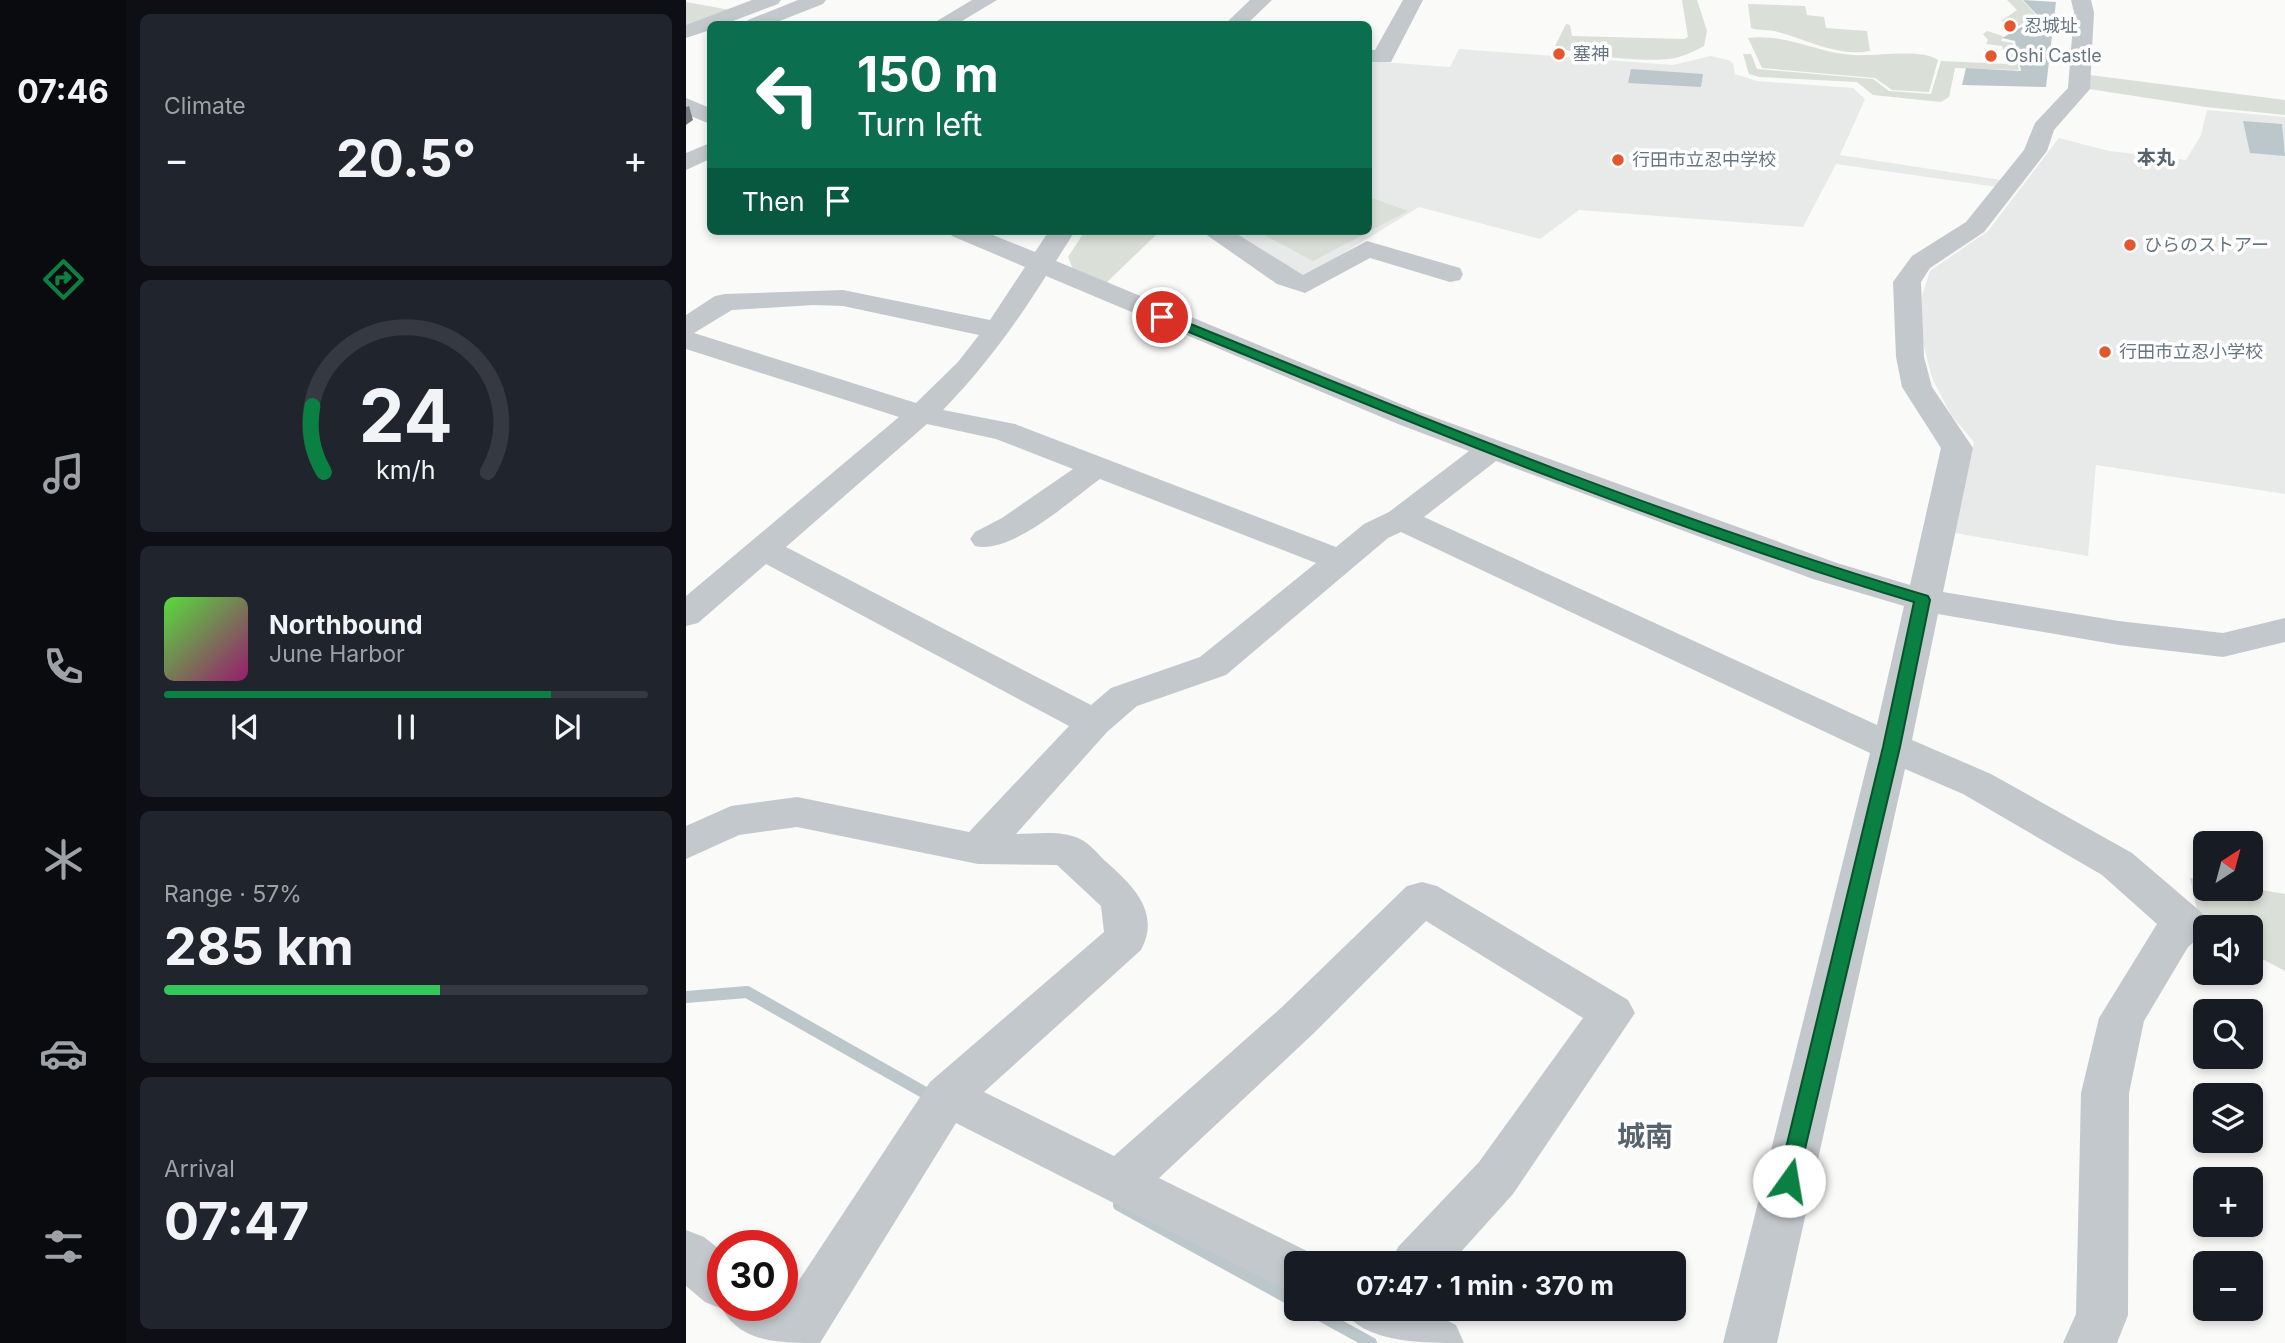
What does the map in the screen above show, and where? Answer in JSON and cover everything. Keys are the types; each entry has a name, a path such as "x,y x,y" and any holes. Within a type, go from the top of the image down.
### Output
{"street":[{"path":"715,21 771,0"},
{"path":"763,21 816,0"},
{"path":"948,21 987,0"},
{"path":"1238,21 1262,0"},
{"path":"1372,56 1383,57 1396,25 1413,0"},
{"path":"1750,1343 1892,747 1957,447 1917,387 1910,358 1907,282 1922,262 1975,228 2035,151 2043,128 2079,89 2084,12 2081,0"},
{"path":"686,32 707,24"},
{"path":"686,51 707,42"},
{"path":"686,105 707,116"},
{"path":"686,163 707,152"},
{"path":"970,235 1038,266 1490,450 1825,571 1922,600 2119,633 2223,645 2285,630"},
{"path":"686,614 920,414 968,368 998,330 1059,235"},
{"path":"1220,235 1287,278 1305,285 1367,249 1450,274"},
{"path":"686,327 725,302 813,297 844,298 998,330"},
{"path":"686,340 920,414 1003,431 1341,561"},
{"path":"978,849 1094,723 1124,697 1213,666 1376,531 1401,519 1490,450"},
{"path":"986,539 1024,519 1098,466"},
{"path":"1401,519 1977,784 2116,864 2186,924 2173,935 2122,1018 2105,1093 2102,1315 2090,1343"},
{"path":"763,549 1094,723"},
{"path":"686,844 732,821 797,812 978,849 1068,850 1121,900 1126,938 947,1096 791,1342 765,1321"},
{"path":"1119,1183 1298,1020 1422,898 1612,1013 1496,1178 1428,1251"},
{"path":"947,1096 1284,1266"},
{"path":"686,1254 707,1272"},
{"path":"1394,1321 1437,1343"}],"shaded area":[{"path":"1682,0 1697,0 1707,31 1704,46 1686,54 1657,60 1627,59 1578,53 1555,46 1566,24 1570,25 1572,36 1684,39 1688,37"},
{"path":"2007,0 2022,0 2038,17 2018,26 2001,21 2017,10"},
{"path":"2023,0 2056,2 2046,87 1962,85 1966,68 2021,71 2015,41 2002,38 2039,17"},
{"path":"686,2 730,10 686,27"},
{"path":"1748,4 1805,6 1807,15 1824,17 1826,28 1867,31 1870,51 1835,50 1775,31 1751,28"},
{"path":"1987,31 2003,36 2001,41 2013,43 2019,70 1955,68 1949,97 1941,102 1873,95 1857,82 1759,77 1749,74 1743,54 1751,54 1757,69 1873,79 1889,91 1931,94 1941,61 2007,64 2002,46 1986,44 1988,40 1983,34"},
{"path":"1748,38 1775,38 1840,53 1921,54 1938,60 1929,92 1892,90 1875,78 1762,68"},
{"name":"行田市立忍中学校","path":"1459,49 1673,65 1711,56 1728,60 1733,63 1735,74 1757,81 1853,88 1865,99 1840,155 2001,180 1997,187 1836,164 1803,227 1579,210 1540,239 1419,207 1303,278 1231,235 1372,235 1372,61 1450,67"},
{"path":"1631,69 1703,74 1701,87 1628,83"},
{"path":"2090,75 2285,100 2285,115 2206,107 2089,89"},
{"name":"行田市立忍小学校","path":"2207,110 2285,117 2285,494 2096,465 2088,556 1955,533 1974,442 1951,415 1932,378 1919,327 1922,296 1930,271 1988,231 2059,138 2109,151 2186,160 2201,135"},
{"path":"2243,121 2282,124 2285,156 2250,153"},
{"path":"1372,198 1408,211 1372,230"},
{"path":"1082,235 1156,235 1106,283 1073,269 1068,257"},
{"path":"1264,235 1362,235 1313,261"},
{"path":"2263,890 2285,894 2285,971 2263,959 2263,915 2198,915 2195,901 2263,901"}],"waterway":[{"path":"686,997 747,992 934,1098"},
{"path":"1119,1205 1284,1296"},
{"path":"1331,1321 1371,1343"}],"place":[{"name":"忍城址","path":"2010,26"},
{"name":"塞神","path":"1559,54"},
{"name":"Oshi Castle","path":"1991,56"},
{"name":"行田市立忍中学校","path":"1618,160"},
{"name":"ひらのストアー","path":"2130,245"},
{"name":"行田市立忍小学校","path":"2105,352"}],"district":[{"name":"本丸","path":"2156,157"},
{"name":"城南","path":"1645,1136"}],"route":[{"path":"1162,317 1490,450 1825,571 1922,600 1892,747 1789,1181"}]}
